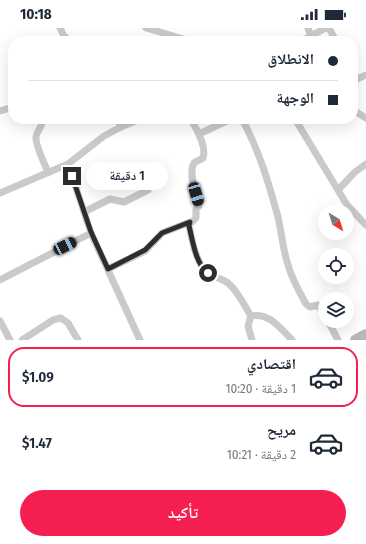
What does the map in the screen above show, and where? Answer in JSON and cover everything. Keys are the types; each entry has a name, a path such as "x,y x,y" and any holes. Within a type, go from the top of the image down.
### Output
{"main road":[{"path":"355,340 366,334"}],"street":[{"path":"146,28 173,36"},
{"path":"308,28 311,36 326,28"},
{"path":"42,124 36,137 48,173"},
{"path":"0,193 68,164 104,136 128,124"},
{"path":"108,269 145,250 162,233 190,222 196,218 196,209 199,206 192,180 194,165 204,156 199,134 194,124"},
{"path":"199,134 220,124"},
{"path":"244,124 254,143 265,173 278,218 286,258 293,278 306,304 310,307 318,305"},
{"path":"298,124 347,205 366,225"},
{"path":"68,164 91,232 140,340"},
{"path":"338,190 355,172 366,164"},
{"path":"84,212 110,199 124,202 148,190"},
{"path":"190,222 189,226 202,268 208,273 224,281 232,288 251,316"},
{"path":"0,280 91,232"},
{"path":"251,316 262,315 271,319 292,340"},
{"path":"251,316 248,326 252,340"},
{"path":"22,340 53,320 61,318 68,323 78,340"},
{"path":"0,321 10,340"},
{"path":"332,328 338,340"}],"route":[{"path":"72,176 91,232 108,269 145,250 162,233 190,222 189,226 199,261 202,268 208,273"}]}
